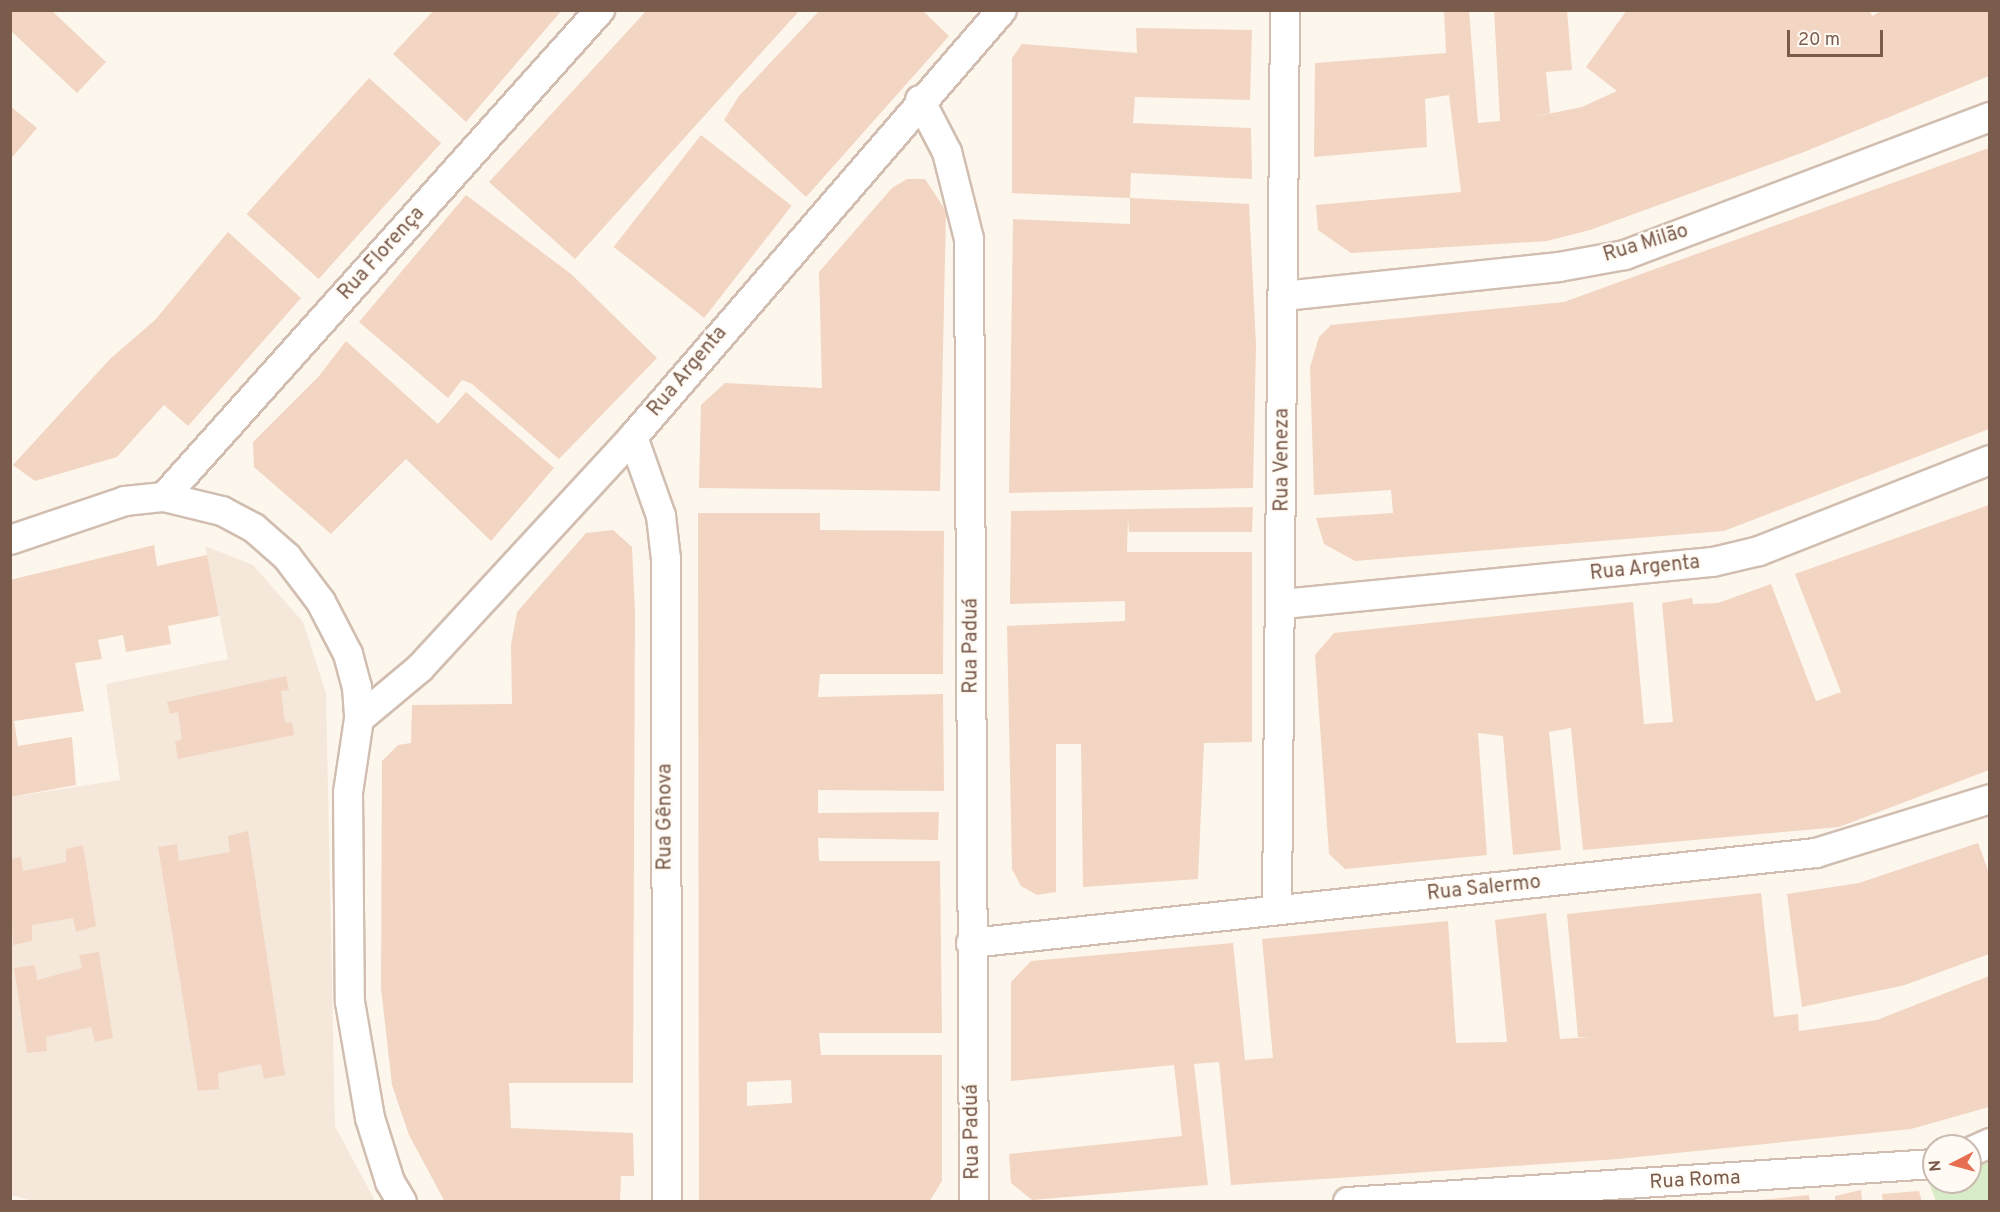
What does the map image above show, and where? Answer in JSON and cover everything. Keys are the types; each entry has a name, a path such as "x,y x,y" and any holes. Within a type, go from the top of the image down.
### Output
{"street":[{"name":"Rua Florença","path":"164,497 600,10"},
{"name":"Rua Argenta","path":"359,719 420,668 633,437 920,100 1002,10"},
{"name":"Rua Veneza","path":"1277,910 1283,604 1286,10"},
{"name":"Rua Paduá","path":"920,100 947,152 969,239 974,1202"},
{"name":"Rua Milão","path":"1284,296 1559,267 1625,255 1989,117"},
{"name":"Rua Gênova","path":"633,437 661,516 666,560 667,1202"},
{"name":"Rua Argenta","path":"1283,604 1713,561 1759,551 1989,460"},
{"path":"10,540 125,501 164,497 222,511 287,557 321,602 348,654 359,719 348,793 350,1002 370,1118 390,1182 402,1202"},
{"name":"Rua Salermo","path":"971,943 1816,853 1989,799"},
{"name":"Rua Roma","path":"1348,1202 1922,1165"}],"shaded area":[{"path":"205,546 253,565 303,622 326,693 335,1126 375,1201 38,1202 11,1195 11,797 120,780 106,684 228,659"}],"green space":[{"path":"1989,1160 1989,1201 1936,1201 1933,1194 1982,1194 1982,1161"}],"building":[{"path":"10,10 51,10 106,62 77,93 10,30"},
{"path":"434,10 562,10 466,122 393,54"},
{"path":"647,10 800,10 575,259 489,182"},
{"path":"820,10 922,10 949,36 806,197 724,120 739,96"},
{"path":"1444,10 1469,10 1478,123 1500,121 1494,10 1567,10 1572,70 1546,72 1550,113 1528,118 1582,107 1617,91 1586,67 1627,10 1870,10 1872,16 1883,10 1989,10 1989,76 1804,152 1590,230 1547,241 1351,253 1318,230 1316,205 1461,192 1449,95 1425,99 1427,147 1314,157 1315,63 1446,53"},
{"path":"1136,28 1252,30 1250,100 1135,97 1133,123 1251,128 1252,179 1131,173 1130,198 1012,193 1012,58 1022,44 1137,53"},
{"path":"369,78 441,143 319,279 247,214"},
{"path":"10,106 37,128 10,160"},
{"path":"701,135 792,206 704,318 614,247"},
{"path":"1989,148 1989,429 1724,531 1355,561 1324,544 1316,518 1393,513 1391,490 1314,495 1310,367 1319,337 1331,325 1564,302"},
{"path":"907,179 925,179 946,211 940,491 699,488 701,405 725,383 822,388 819,272 892,188"},
{"path":"466,195 571,274 657,358 559,459 472,384 462,380 448,398 359,322"},
{"path":"1130,198 1249,204 1256,345 1253,488 1009,493 1013,219 1130,224"},
{"path":"228,232 301,298 188,426 164,405 117,457 35,481 13,465 110,359 155,320"},
{"path":"346,341 438,424 466,392 554,468 491,541 406,459 331,534 254,467 253,442 319,376"},
{"path":"1989,505 1989,770 1839,827 1583,850 1571,728 1549,732 1561,850 1513,855 1503,736 1478,733 1487,855 1345,869 1329,854 1315,655 1334,633 1633,602 1644,724 1673,722 1662,603 1692,598 1693,604 1718,603 1771,584 1816,701 1841,692 1795,574"},
{"path":"1253,507 1252,532 1129,532 1128,517 1127,552 1252,552 1252,742 1204,743 1198,879 1083,887 1081,744 1056,744 1056,892 1037,895 1021,886 1012,869 1007,626 1125,621 1125,601 1010,604 1011,511"},
{"path":"698,513 820,513 820,530 944,531 943,674 820,674 818,697 943,694 944,791 818,790 818,813 939,812 938,840 818,838 819,861 940,861 942,1033 819,1033 821,1055 942,1055 942,1181 929,1202 699,1202","holes":["791,1080 792,1103 747,1106 747,1082"]},
{"path":"613,530 632,547 635,612 633,1083 509,1083 511,1128 633,1133 634,1176 621,1176 620,1202 445,1202 409,1135 392,1085 381,988 382,761 398,745 411,743 412,705 512,704 511,645 517,612 586,533"},
{"path":"154,545 157,566 207,555 219,616 168,626 171,644 126,652 123,635 98,640 102,659 75,663 84,711 14,721 18,746 72,737 76,785 10,797 10,580"},
{"path":"286,676 289,690 281,691 285,723 292,722 294,735 178,759 175,742 182,739 178,712 170,714 167,702"},
{"path":"248,831 285,1075 264,1079 261,1064 218,1073 219,1089 198,1091 158,847 177,844 179,861 230,852 228,836"},
{"path":"1978,843 1989,873 1989,954 1905,985 1802,1007 1787,894 1859,883"},
{"path":"83,845 96,926 76,932 73,918 32,925 32,941 13,945 10,859 21,857 23,871 66,862 66,849"},
{"path":"1761,893 1774,1017 1798,1014 1799,1031 1877,1020 1989,976 1989,1107 1911,1129 1618,1159 1231,1185 1219,1062 1194,1064 1208,1185 1032,1200 1011,1183 1009,1154 1182,1136 1174,1065 1011,1081 1011,982 1031,961 1233,943 1245,1060 1273,1058 1262,939 1448,921 1456,1043 1507,1042 1495,920 1546,913 1560,1039 1591,1037 1578,1037 1567,914"},
{"path":"99,952 113,1038 95,1042 91,1027 46,1037 47,1051 27,1053 14,968 35,965 37,980 82,968 79,955"},
{"path":"1861,1190 1862,1202 1835,1202 1835,1196"},
{"path":"1919,1191 1922,1202 1883,1202 1882,1194"},
{"path":"1809,1195 1810,1202 1760,1202 1760,1200"}]}
